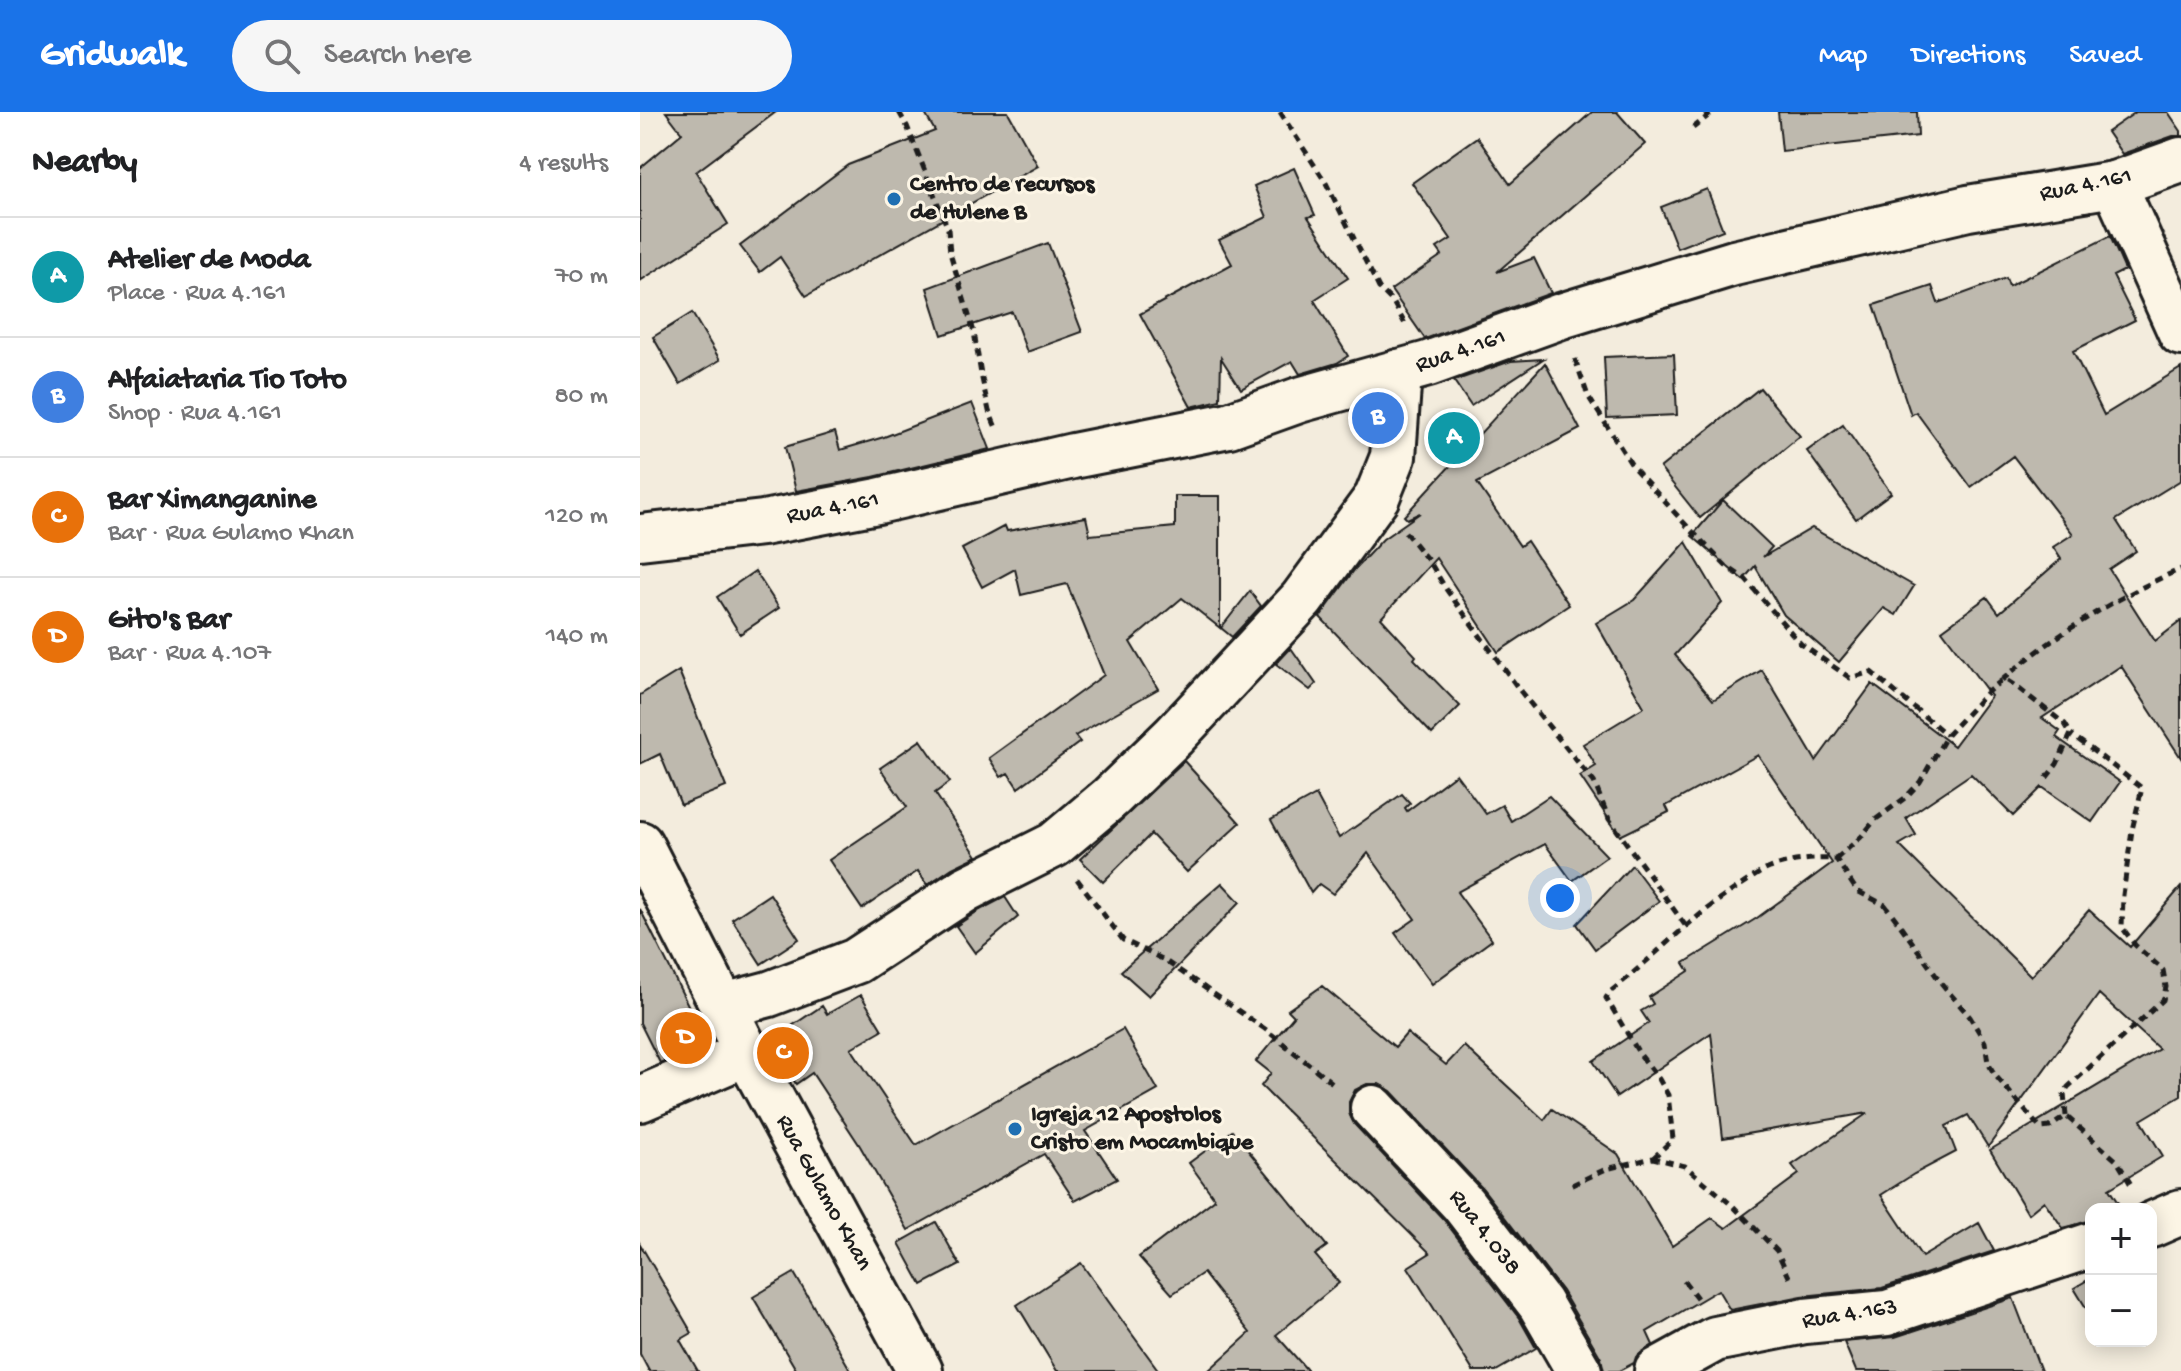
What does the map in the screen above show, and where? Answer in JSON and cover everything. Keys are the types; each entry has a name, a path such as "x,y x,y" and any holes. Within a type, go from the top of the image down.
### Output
{"street":[{"name":"Rua 4.161","path":"640,537 763,523 1229,425 1299,400 1413,368 1561,316 1734,263 1968,208 2114,184 2181,160"},
{"path":"2114,184 2181,333"},
{"path":"724,1006 769,994 856,961 966,889 1054,845 1111,797 1174,736 1302,599 1377,497 1393,457 1413,368"},
{"name":"Rua Gulamo Khan","path":"640,844 747,1053 920,1371"},
{"path":"640,1099 747,1053"},
{"name":"Rua 4.038","path":"1373,1108 1463,1204 1540,1304 1579,1371"},
{"name":"Rua 4.163","path":"1657,1371 1715,1339 1805,1321 1887,1313 2085,1247"}],"path":[{"path":"899,112 948,229 950,253 974,332 989,411 1012,465 1018,469"},
{"path":"1280,112 1326,183 1379,288 1393,302 1413,368"},
{"path":"1693,128 1713,112"},
{"path":"1561,316 1588,396 1633,467 1687,526 1726,566 1745,579 1801,644 1850,678 1871,672 1947,735"},
{"path":"1377,497 1431,564 1521,692 1594,782 1609,819 1685,925"},
{"path":"1653,1158 1673,1139 1668,1095 1606,998 1610,992 1685,925 1768,868 1798,861 1836,859 1875,820 1913,790 1929,769 1947,735 1985,694 2059,636 2132,593 2181,569"},
{"path":"2001,681 2006,680 2014,685 2065,724 2071,734 2142,788 2132,830 2122,927 2135,945 2163,970 2166,987 2163,1000 2064,1094 2066,1116 2117,1161 2135,1190 2165,1220"},
{"path":"2044,781 2057,764 2071,734"},
{"path":"1054,845 1090,899 1123,940 1164,960 1265,1029 1328,1080 1373,1108"},
{"path":"1836,859 1857,891 1885,905 1970,1017 1985,1042 1988,1063 2026,1113 2040,1128 2050,1127 2066,1116"},
{"path":"1572,1185 1606,1169 1653,1158 1685,1166 1733,1206 1777,1251 1800,1301 1805,1321"}],"building":[{"path":"666,112 776,112 696,172 728,224 640,281 640,168 682,133"},
{"path":"924,112 1008,112 1038,166 806,296 780,257 760,272 740,246 848,165 935,131"},
{"path":"1592,112 1617,112 1645,144 1497,272 1534,258 1551,293 1425,339 1391,290 1442,255 1437,248 1451,239 1412,183 1477,137 1510,184"},
{"path":"1778,112 1917,112 1918,136 1782,151"},
{"path":"2136,112 2168,112 2181,136 2122,154 2107,132"},
{"path":"1294,168 1315,215 1308,217 1348,278 1314,300 1348,356 1337,363 1300,374 1292,361 1241,389 1221,358 1220,400 1191,407 1140,314 1232,264 1219,240 1267,217 1254,186"},
{"path":"1707,189 1723,230 1677,248 1661,207"},
{"path":"2110,236 2125,270 2113,276 2135,320 2073,351 2104,415 2181,368 2181,480 2116,520 2136,551 2109,569 2155,641 2181,621 2181,758 2121,666 2042,718 2060,731 2056,737 2120,782 2092,822 2042,787 2013,816 1971,774 1906,818 1916,835 1899,845 2031,976 2089,910 2130,947 2181,887 2181,1096 2141,1120 2163,1156 2109,1189 2118,1203 2085,1203 2085,1222 2063,1228 2044,1201 2028,1214 1990,1150 2159,1049 2099,994 1988,1147 1968,1115 1946,1126 1956,1152 1881,1195 1922,1257 1979,1223 1994,1251 1882,1288 1802,1296 1730,1310 1718,1290 1647,1332 1653,1345 1636,1357 1634,1363 1619,1371 1604,1371 1601,1358 1562,1291 1483,1189 1391,1091 1379,1084 1367,1084 1355,1090 1349,1102 1349,1113 1354,1124 1444,1220 1519,1318 1536,1348 1496,1371 1473,1371 1408,1267 1430,1253 1261,1086 1271,1073 1256,1061 1294,1016 1288,1010 1322,986 1395,1047 1407,1033 1446,1065 1464,1046 1544,1120 1552,1109 1618,1154 1672,1246 1712,1218 1726,1228 1799,1174 1792,1165 1868,1113 1723,1138 1711,1033 1617,1097 1593,1061 1649,1023 1641,1011 1653,1004 1649,997 1689,971 1684,963 1757,918 1832,863 1758,755 1666,806 1669,812 1620,836 1580,776 1596,766 1583,744 1644,707 1596,623 1634,600 1686,542 1722,603 1675,655 1713,700 1762,670 1816,761 1872,684 1954,746 1991,696 1942,630 1987,597 1999,613 2061,559 2053,547 2073,534 2013,456 1971,487 1916,412 1911,415 1874,305 1932,286 1938,303 2006,278 2009,286"},
{"path":"1048,243 1082,332 1027,352 1012,312 942,335 927,288"},
{"path":"692,313 720,360 680,384 653,337"},
{"path":"1674,354 1677,415 1607,418 1604,357"},
{"path":"1543,359 1471,406 1454,381 1511,361"},
{"path":"1545,363 1580,429 1477,483 1520,546 1527,541 1569,605 1498,652 1436,558 1381,618 1416,656 1414,659 1460,706 1432,734 1320,617 1355,569 1383,539 1420,513 1407,519 1404,516"},
{"path":"1760,388 1800,436 1700,518 1660,468"},
{"path":"972,403 990,449 873,477 796,491 785,447 835,432 840,450 884,437"},
{"path":"1843,425 1891,493 1856,519 1807,451"},
{"path":"1175,496 1220,496 1220,628 1182,598 1130,642 1158,689 1075,736 1080,742 1018,788 1008,773 1001,777 989,758 1104,675 1067,584 1021,595 1015,569 982,587 962,549 1005,526 1007,531 1086,517 1090,535 1175,527"},
{"path":"1723,500 1772,547 1763,557 1812,528 1914,586 1896,615 1884,608 1839,662 1784,615 1755,566 1743,580 1692,536"},
{"path":"755,571 779,608 740,634 717,597"},
{"path":"1250,591 1261,606 1232,637 1221,628"},
{"path":"1291,648 1316,684 1310,690 1276,664"},
{"path":"679,671 726,787 681,805 660,754 640,764 640,695"},
{"path":"921,740 950,782 935,793 977,856 927,885 918,871 862,909 829,860 907,807 880,768"},
{"path":"1184,761 1240,823 1187,872 1151,834 1103,882 1080,859"},
{"path":"1456,774 1486,814 1502,805 1511,821 1549,796 1607,856 1572,881 1545,844 1457,892 1492,940 1432,984 1395,933 1415,919 1368,853 1333,894 1319,884 1311,893 1271,820 1316,795 1339,838 1402,794 1410,803 1405,808 1407,811"},
{"path":"1632,865 1659,901 1595,949 1577,924"},
{"path":"1222,883 1240,902 1149,996 1121,971"},
{"path":"770,894 799,939 761,964 732,919"},
{"path":"1005,897 1018,917 975,953 956,926"},
{"path":"640,909 707,1043 660,1063 640,1023"},
{"name":"Igreja 12 Apostolos Cristo em Mocambique","path":"861,995 882,1030 851,1048 916,1145 1123,1029 1158,1090 1085,1131 1117,1179 1075,1201 1044,1154 908,1230 860,1146 812,1073 796,1084 769,1041 822,1006 827,1014"},
{"path":"1232,1131 1327,1246 1315,1255 1339,1283 1276,1335 1308,1371 1208,1371 1250,1333 1203,1273 1172,1294 1139,1257 1215,1199 1189,1163"},
{"path":"936,1222 960,1265 922,1285 899,1243"},
{"path":"640,1244 692,1333 680,1340 698,1371 649,1371 640,1354"},
{"path":"1081,1263 1159,1371 1057,1371 1017,1305"},
{"path":"794,1273 851,1371 797,1371 753,1297"},
{"path":"2085,1282 2085,1306 2074,1288"},
{"path":"2013,1298 2041,1371 1856,1371 1844,1342 1895,1337"}],"place":[{"name":"Centro de recursos de Hulene B","path":"894,199"},
{"name":"Alfaiataria Tio Toto","path":"1378,418"},
{"name":"Atelier de Moda","path":"1454,438"},
{"name":"Gito's Bar","path":"686,1038"},
{"name":"Bar Ximanganine","path":"783,1053"},
{"name":"Igreja 12 Apostolos Cristo em Mocambique","path":"1015,1129"}]}
